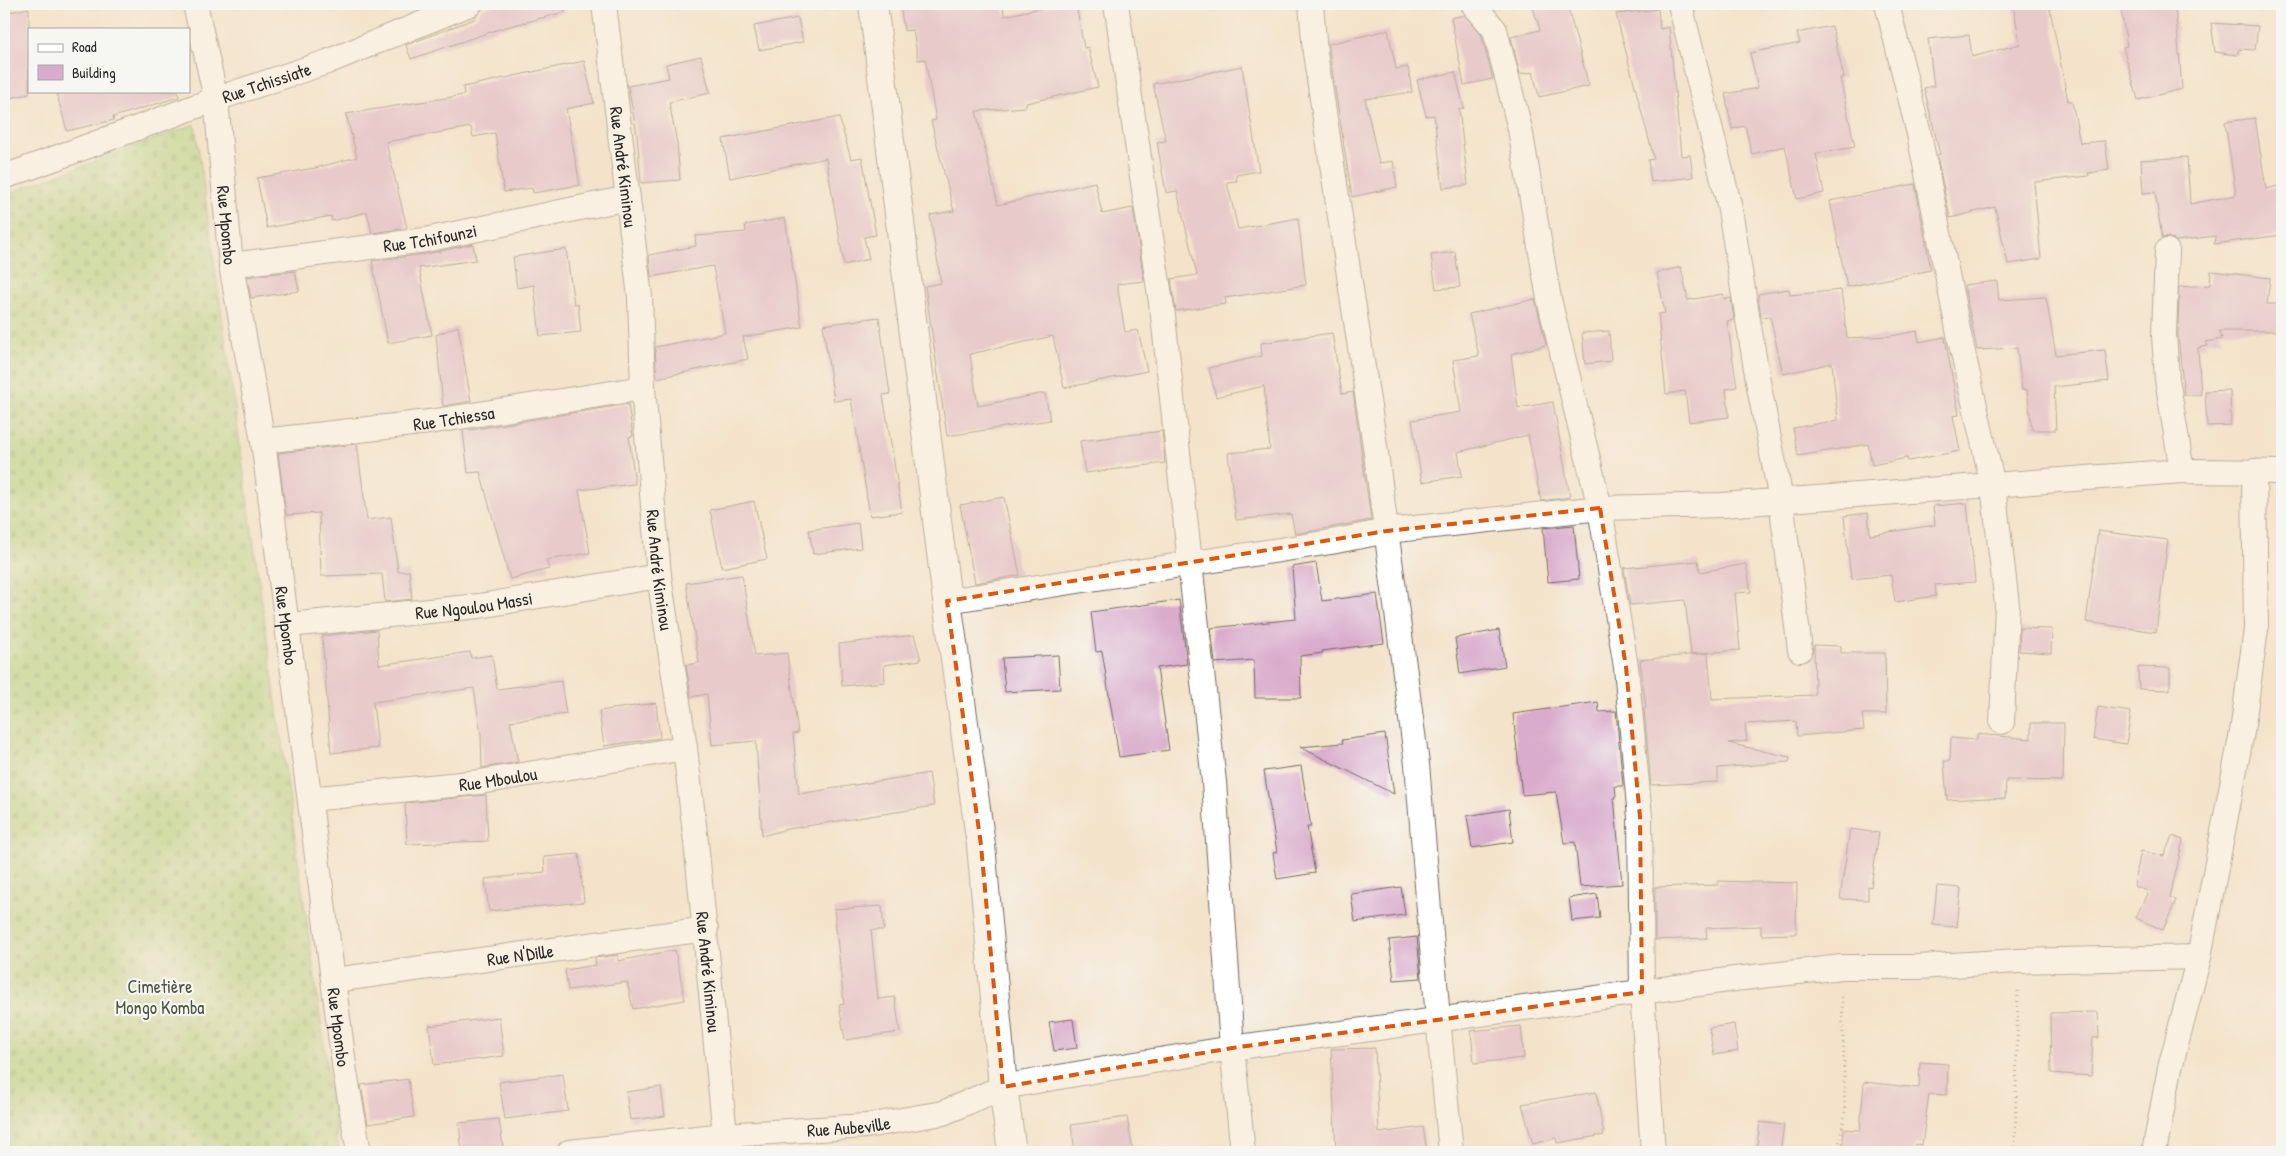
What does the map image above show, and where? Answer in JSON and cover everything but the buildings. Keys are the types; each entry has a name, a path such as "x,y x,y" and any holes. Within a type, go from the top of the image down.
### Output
{"street":[{"name":"Rue Mpombo","path":"195,4 216,99 231,265 263,441 345,1072 359,1152"},
{"name":"Rue Tchissiate","path":"4,177 216,99 327,62 470,4"},
{"name":"Rue André Kiminou","path":"604,4 640,297 643,388 659,576 685,748 706,929 725,1135"},
{"path":"873,4 947,601 981,845 1003,1087 1012,1152"},
{"path":"1116,4 1163,316 1214,782 1232,1048 1243,1152"},
{"path":"1311,4 1315,53 1372,426 1417,764 1438,1019 1452,1152"},
{"path":"1473,4 1495,30 1520,129 1549,298 1600,508 1626,666 1640,817 1642,992 1653,1152"},
{"path":"1680,4 1728,204 1759,387 1782,500 1800,650"},
{"path":"1887,4 1919,134 1961,344 1993,486 2007,605 2002,722"},
{"name":"Rue Tchifounzi","path":"231,265 425,240 628,198"},
{"path":"2167,251 2164,335 2166,379 2182,471"},
{"name":"Rue Tchiessa","path":"263,441 429,422 643,388"},
{"path":"947,601 1331,542 1387,531 1600,508 1722,505 2182,471 2282,472"},
{"path":"2154,1152 2170,1068 2199,957 2242,732 2256,629 2254,471"},
{"name":"Rue Ngoulou Massi","path":"288,626 479,606 659,576"},
{"name":"Rue Mboulou","path":"310,800 480,782 685,748"},
{"name":"Rue N'Dille","path":"334,980 706,929"},
{"name":"Rue Aubeville","path":"569,1152 640,1148 725,1135 866,1126 943,1113 1003,1087 1232,1048 1438,1019 1842,967 1918,967 2018,960 2199,957"}],"path":[{"path":"2015,1152 2018,960"},
{"path":"1837,1152 1845,1114 1842,967"}],"highlighted area":[{"path":"1600,508 1626,667 1640,817 1642,992 1232,1048 1003,1087 981,845 947,601 1387,531"}],"green space":[{"name":"Cimetière Mongo Komba","path":"195,124 339,1152 4,1152 4,195"}]}
